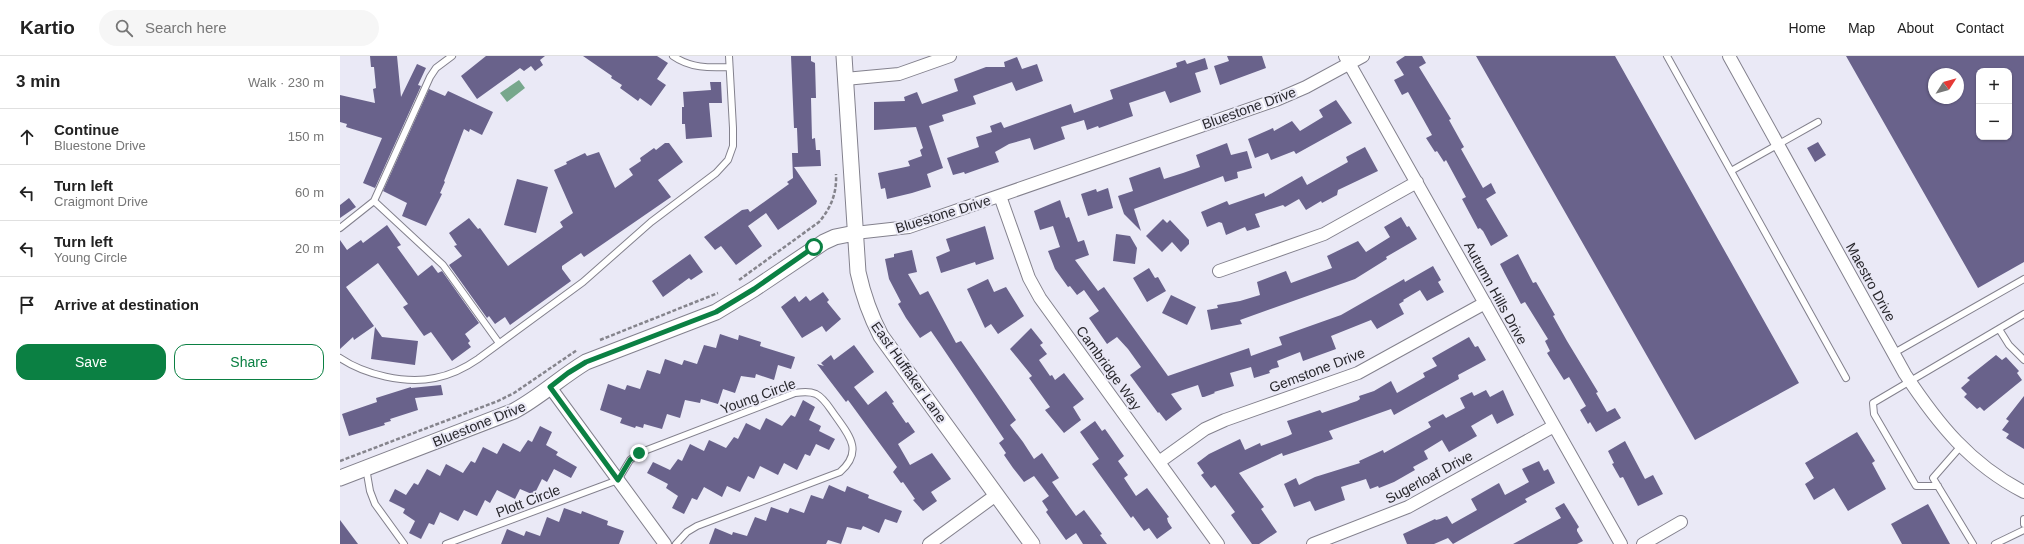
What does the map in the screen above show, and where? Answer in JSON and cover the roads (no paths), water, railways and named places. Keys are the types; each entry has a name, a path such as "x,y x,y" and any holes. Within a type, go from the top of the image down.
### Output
{"street":[{"name":"East Huffaker Lane","path":"844,56 858,272 870,316 881,336 1032,544"},
{"path":"845,80 899,74 950,56"},
{"name":"Bluestone Drive","path":"340,478 514,411 532,401 568,373 586,362 716,312 754,289 814,247 835,237 856,233 889,231 909,227 1000,196 1276,100 1306,87 1348,60 1363,56"},
{"name":"Maestro Drive","path":"1729,56 1777,145 1894,353 1910,381 1936,420 1987,470 2024,492"},
{"name":"Autumn Hills Drive","path":"1348,60 1621,544"},
{"path":"1219,271 1324,234 1417,182"},
{"name":"Cambridge Way","path":"1000,196 1030,278 1040,298 1218,544"},
{"name":"Gemstone Drive","path":"1159,462 1205,429 1225,420 1358,373 1485,303"},
{"path":"550,387 665,544"},
{"name":"Sugerloaf Drive","path":"1313,544 1408,508 1554,426"},
{"path":"929,544 996,495"},
{"path":"1643,544 1681,522"}],"lane":[{"path":"340,228 374,201 430,77 436,68 452,56"},
{"path":"673,56 688,64 698,66 729,67"},
{"path":"340,358 371,373 400,378 435,378 465,368 583,282 651,222 716,174 728,160 733,146 733,128 728,56"},
{"path":"1667,56 1846,378"},
{"path":"1731,171 1818,122"},
{"path":"374,201 443,265 499,343"},
{"path":"1894,353 2024,279"},
{"path":"1938,486 1916,486 1874,414 1873,403 2024,314"},
{"path":"1999,328 2009,345 2024,360"},
{"name":"Young Circle","path":"618,480 630,460 639,453 795,393 805,391 815,393 822,398 851,437 853,446 852,457 848,465 840,472 697,526 687,532 676,544"},
{"path":"1961,446 1933,478 1973,544"},
{"path":"366,468 370,491 375,504 404,544"},
{"name":"Plott Circle","path":"446,544 618,480"},
{"path":"2024,519 2024,524"},
{"path":"1995,544 2024,530"}]}
